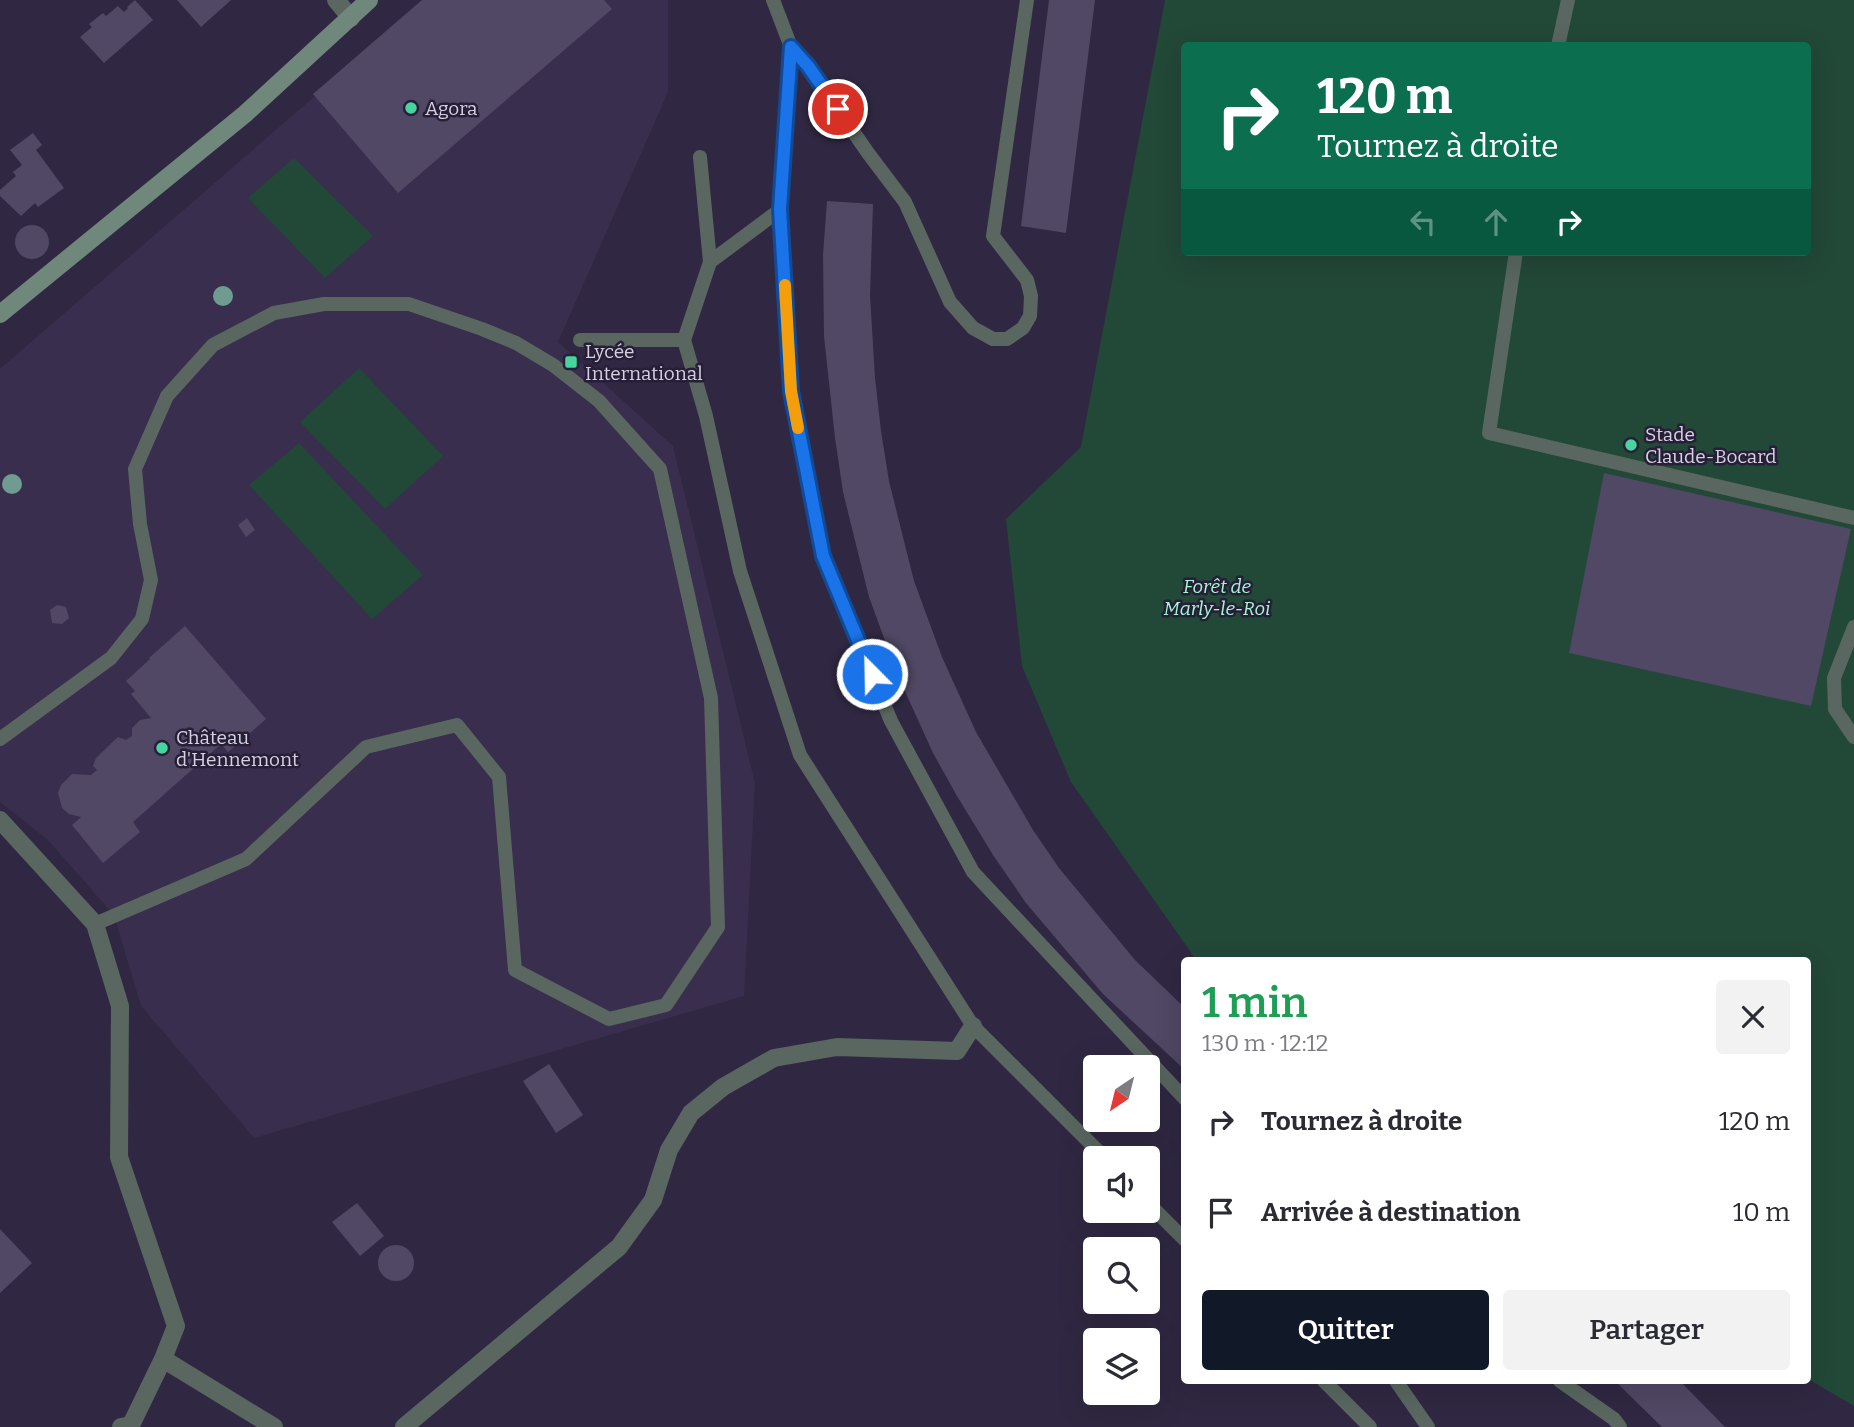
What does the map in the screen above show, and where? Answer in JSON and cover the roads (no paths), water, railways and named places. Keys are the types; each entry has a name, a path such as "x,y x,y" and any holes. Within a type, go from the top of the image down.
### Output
{"street":[{"path":"336,0 351,18"},
{"path":"0,314 245,114 369,0"},
{"path":"0,820 95,925 120,1006 119,1157 176,1326 131,1426 121,1427"},
{"path":"404,1427 619,1247 653,1200 669,1150 691,1113 723,1087 774,1058 838,1048 957,1051 974,1026"},
{"path":"163,1359 274,1427"}],"lane":[{"path":"773,0 791,47 808,66 905,202 950,302 973,328 993,339 1007,338 1023,328 1031,316 1031,296 1027,281 993,236 1027,0"},
{"path":"1559,42 1569,0"},
{"path":"791,47 780,209 791,391 823,556 891,721 973,872 1181,1095"},
{"path":"700,157 710,262 684,340 706,416 740,571 800,755 974,1026 1093,1146"},
{"path":"710,262 780,209"},
{"path":"1515,256 1489,433 1854,518"},
{"path":"0,739 111,658 142,619 151,580 140,524 135,468 167,396 213,345 274,313 324,304 409,303 482,329 516,343 553,365 590,393 660,469 711,698 718,927 666,1005 609,1019 514,970 499,777 457,725 366,747 246,859 95,925"},
{"path":"580,340 684,340"},
{"path":"1854,626 1834,678 1835,709 1854,737"},
{"path":"1160,1215 1181,1236"},
{"path":"1327,1384 1370,1427"},
{"path":"1398,1384 1428,1427"},
{"path":"1564,1384 1614,1419 1620,1427"}],"place":[{"name":"Agora","path":"411,108"},
{"name":"Lycée International","path":"571,362"},
{"name":"Stade Claude-Bocard","path":"1631,445"},
{"name":"Château d'Hennemont","path":"162,748"}],"park label":[{"name":"Forêt de Marly-le-Roi","path":"1217,597"}]}
